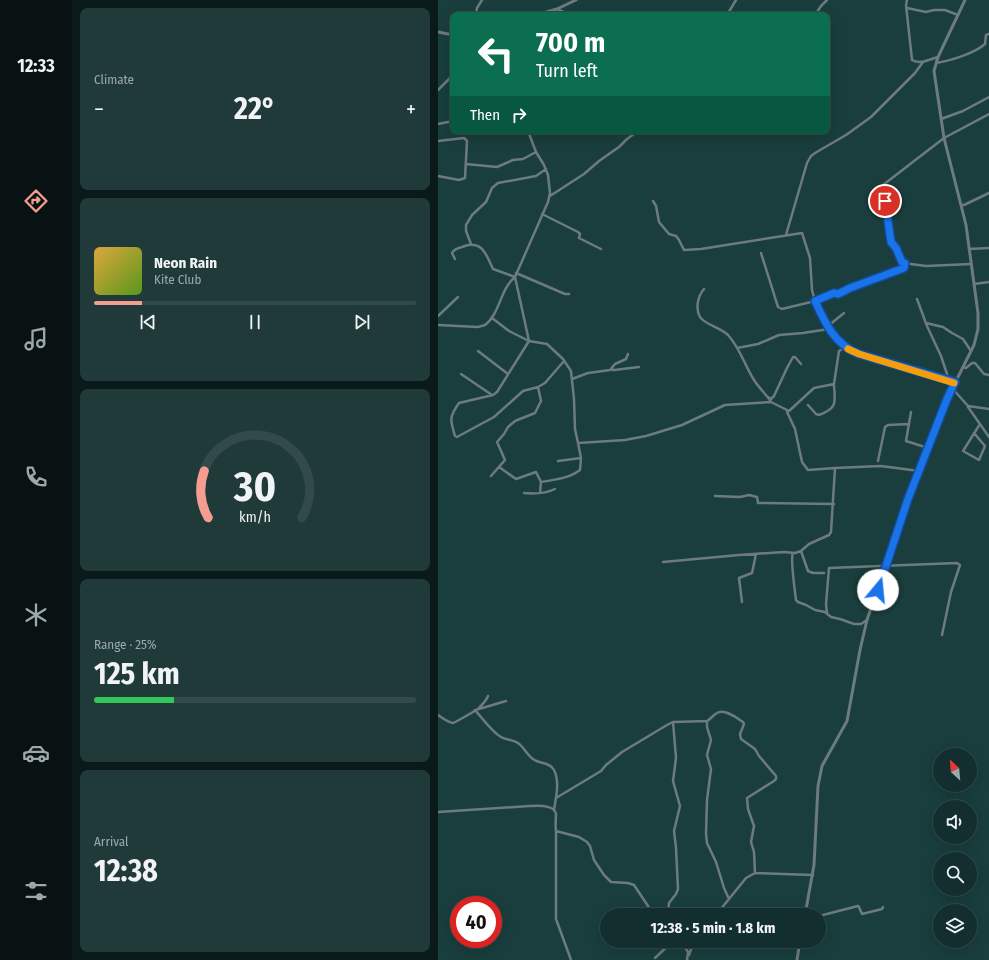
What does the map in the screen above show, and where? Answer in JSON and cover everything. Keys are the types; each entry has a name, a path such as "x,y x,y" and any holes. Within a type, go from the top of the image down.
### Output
{"street":[{"path":"477,12 482,0"},
{"path":"546,12 576,0"},
{"path":"729,12 736,0"},
{"path":"817,12 827,0"},
{"path":"907,0 912,60 916,62 923,62 938,56"},
{"path":"806,908 813,874 820,770 848,719 860,650 867,620 908,499 952,387 971,351 976,337 979,321 966,225 944,138 934,71 938,56 966,0"},
{"path":"907,8 926,12 945,10 958,15"},
{"path":"557,9 564,12"},
{"path":"438,32 450,34"},
{"path":"936,63 974,51 985,44 986,35 989,34"},
{"path":"786,235 807,163 811,156 846,135 871,116 923,62"},
{"path":"438,90 450,78"},
{"path":"941,119 963,111 989,97"},
{"path":"971,264 926,266 902,262 896,248 891,242 883,185 944,138 989,114"},
{"path":"438,124 450,122"},
{"path":"529,134 548,175 550,196 515,277 529,341 497,392 493,395 459,403 450,420 455,436 494,417 523,391 538,387 564,361"},
{"path":"550,196 584,174 594,165 619,148 634,134"},
{"path":"438,141 466,139 468,141 464,178 459,180 438,176"},
{"path":"466,164 497,167 513,160 523,159 536,152"},
{"path":"471,244 466,232 466,225 472,215 486,202 492,188 498,183 536,176 546,170"},
{"path":"961,205 989,193"},
{"path":"653,200 656,206 659,222 669,234 676,236 684,250 701,249 801,232 803,234 810,258 812,290 815,301 834,337 850,350 859,354 955,382"},
{"path":"542,214 578,232 580,234 579,238 601,249"},
{"path":"455,259 452,253 453,251 467,245 474,244 484,250 493,269 515,277"},
{"path":"970,250 989,248"},
{"path":"761,253 778,307 783,308 815,301 834,293 838,294 850,288 903,269 905,267 905,263"},
{"path":"516,273 565,294 569,294"},
{"path":"438,325 478,327 487,324 492,318 510,282 515,277"},
{"path":"974,284 989,282"},
{"path":"704,289 700,293 698,303 700,318 725,332 737,348 755,381 768,396 771,402"},
{"path":"438,316 458,297"},
{"path":"918,299 949,380"},
{"path":"737,348 758,344 779,335 803,333 828,328 844,313"},
{"path":"492,318 509,331 529,341 547,344 564,361 571,371 575,429 581,458 580,470 554,480 541,482"},
{"path":"926,323 944,327 963,339 971,351"},
{"path":"808,405 816,414 820,415 831,410 835,403 834,384 839,351 842,349 850,350"},
{"path":"478,351 508,374"},
{"path":"572,379 588,373 606,371 612,368 615,364 626,359 628,354"},
{"path":"768,396 771,398 774,396 793,358 795,357 801,364"},
{"path":"963,367 966,368 972,363 975,363 984,374 989,375"},
{"path":"612,368 612,370 614,370 639,367"},
{"path":"461,374 493,395"},
{"path":"788,411 814,388 834,384"},
{"path":"492,476 505,460 497,442 508,427 515,421 535,413 541,401 538,387"},
{"path":"952,387 968,406 989,437"},
{"path":"578,443 634,439 682,425 725,405 771,402 788,411 787,412 794,430 802,462 808,470 881,466 920,471"},
{"path":"968,406 989,409"},
{"path":"911,412 906,439 907,442 929,448"},
{"path":"878,461 885,427 888,425 909,424"},
{"path":"974,433 985,446 979,460 962,451 974,433 980,424"},
{"path":"558,461 581,458"},
{"path":"500,467 516,480 536,472 541,482 540,493"},
{"path":"663,562 784,552 793,553 800,551 830,534 834,504 835,468"},
{"path":"524,493 548,492 555,489"},
{"path":"714,496 740,497 749,495 757,497 758,503 834,504"},
{"path":"800,551 808,571 813,573 824,573"},
{"path":"793,553 791,558 797,601 815,610 827,613 831,617 840,618 854,624 861,624 867,620"},
{"path":"742,602 740,578 752,573 756,554"},
{"path":"827,613 826,604 829,568 958,563 960,565 942,635"},
{"path":"478,709 488,696"},
{"path":"438,715 447,721 454,723 475,710 494,703 506,701"},
{"path":"475,710 496,734 506,739 513,740 518,743 533,759 553,768 558,788 554,810 556,814 556,919 571,960"},
{"path":"556,798 601,771 608,763 622,752 673,722 707,721 710,720 717,712 723,711 743,722 744,724 740,734 741,739 755,749 776,776 774,781 749,796 747,799 748,809 754,826 751,842 754,852 755,873"},
{"path":"707,721 707,727 711,740 707,755 711,769 707,800 707,843 716,862 729,899"},
{"path":"669,908 669,904 676,894 678,886 674,833 680,806 673,781 676,758 673,722"},
{"path":"438,812 529,806 542,806 552,808 554,810"},
{"path":"556,831 579,837 587,842 594,860 604,875 611,882 628,883 634,885 649,908"},
{"path":"722,908 746,878 755,873 813,874"},
{"path":"826,914 858,906 862,914 882,909 883,907"},
{"path":"656,958 666,948"},
{"path":"685,948 688,956"},
{"path":"687,960 691,948"},
{"path":"797,960 799,948"}],"slow traffic":[{"path":"848,349 859,354 955,382 954,383"}],"route":[{"path":"878,590 908,499 955,382 853,352 831,333 815,301 834,293 838,294 905,267 905,263 902,262 896,248 891,242 885,201"}]}
